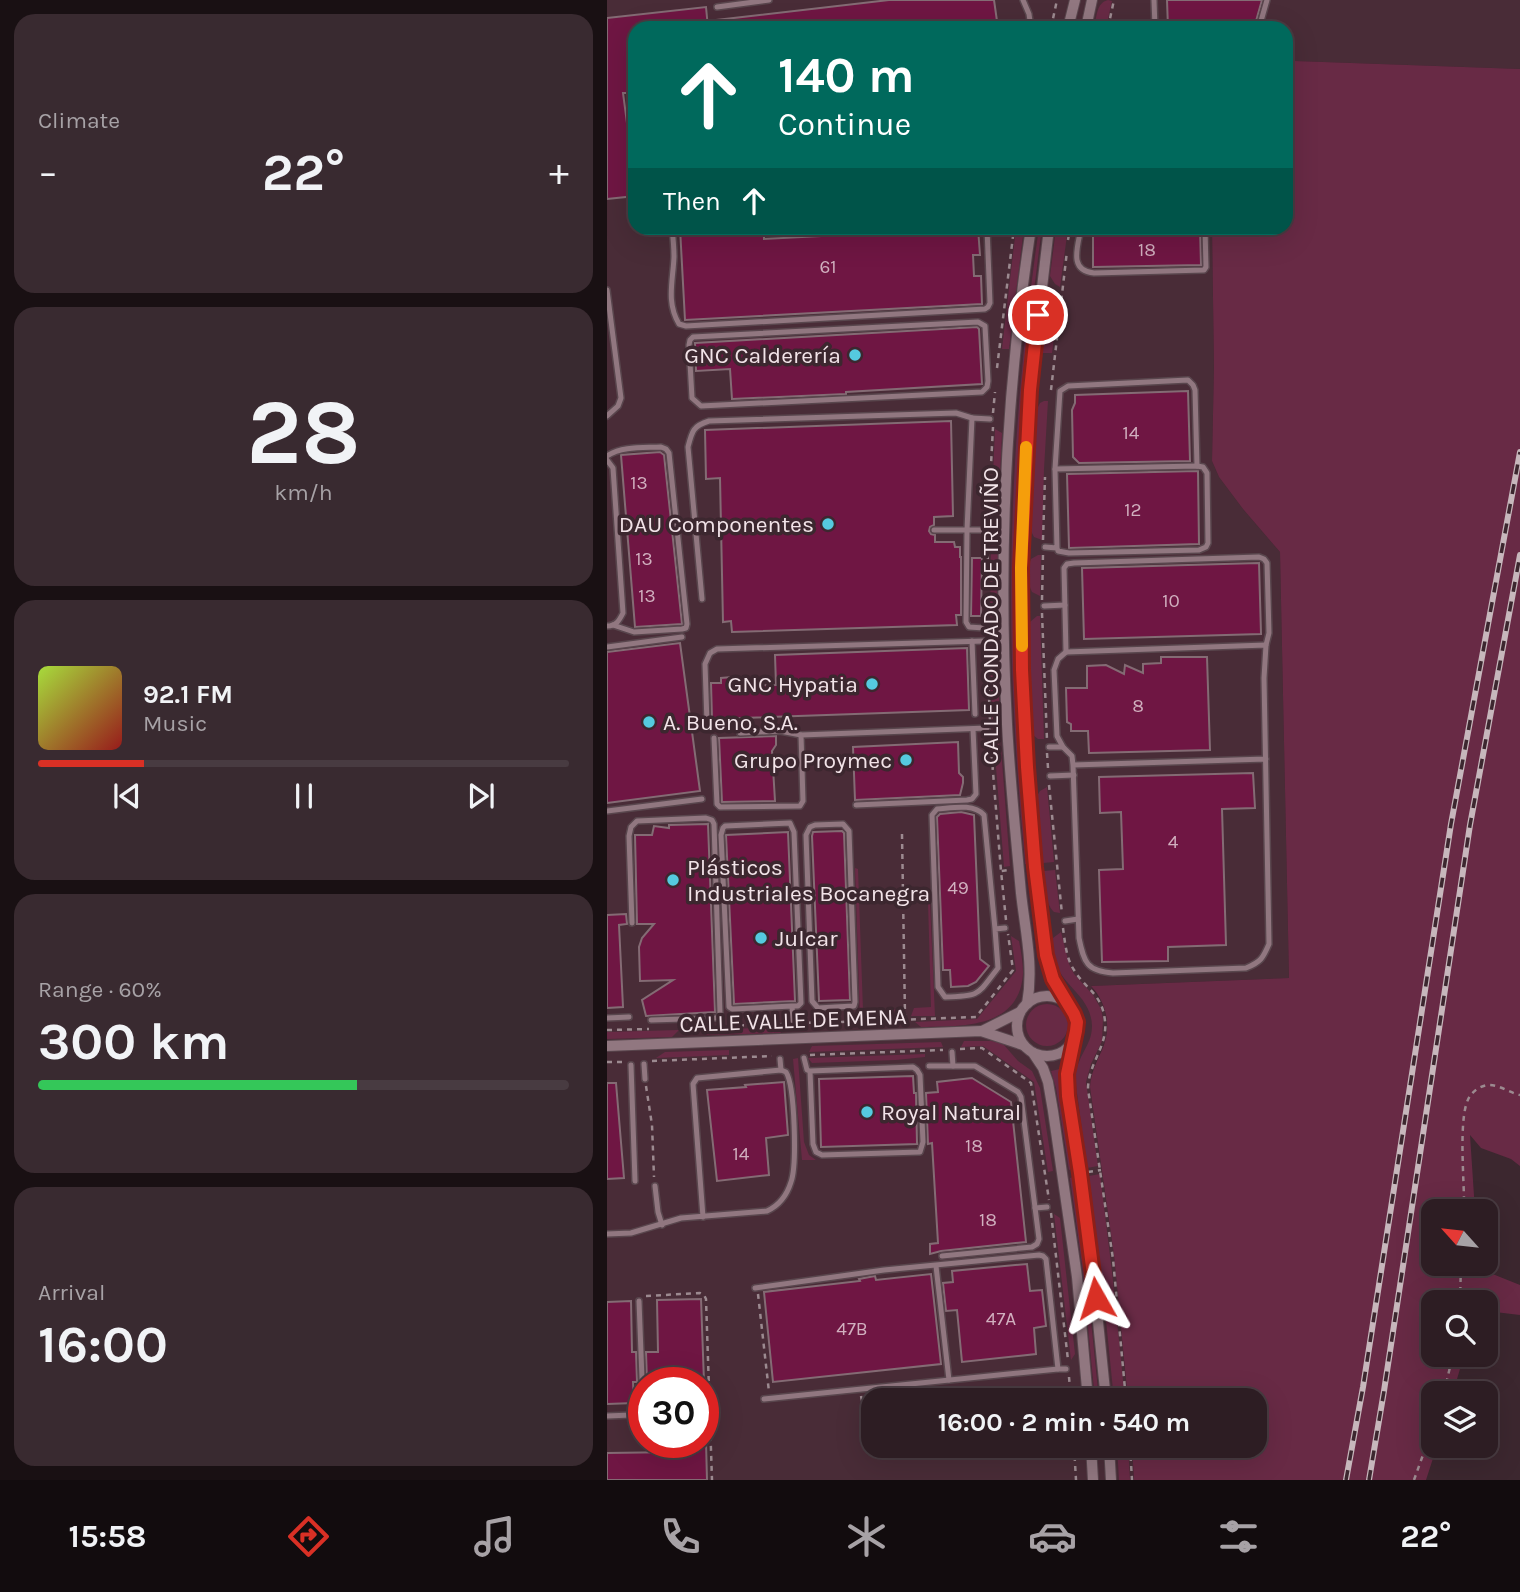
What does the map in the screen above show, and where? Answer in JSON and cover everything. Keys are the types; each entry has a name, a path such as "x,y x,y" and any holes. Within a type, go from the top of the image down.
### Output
{"street":[{"path":"1070,21 1075,0"},
{"path":"1087,21 1092,0"},
{"name":"CALLE CONDADO DE TREVIÑO","path":"1023,1008 1031,970 1011,789 1007,715 1005,531 1011,404 1030,235"},
{"name":"CALLE CONDADO DE TREVIÑO","path":"1048,235 1029,403 1021,568 1022,670 1027,767 1043,935 1048,966 1070,1006"},
{"path":"1087,1388 1077,1278 1048,1082 1033,1053 1023,1045 1017,1029 1017,1020 1023,1008 1035,998 1044,996 1053,996 1070,1006 1077,1022 1067,1074 1068,1096 1093,1273 1105,1388"},
{"name":"CALLE VALLE DE MENA","path":"981,1031 1023,1008"},
{"name":"CALLE VALLE DE MENA","path":"607,1046 981,1031 1023,1045"},
{"path":"1033,1053 1051,1056 1060,1053 1074,1040"},
{"path":"1092,1458 1093,1480"},
{"path":"1110,1458 1111,1480"}],"lane":[{"path":"717,7 769,0"},
{"path":"1023,0 1030,21"},
{"path":"1154,0 1155,21"},
{"path":"1261,21 1267,0"},
{"path":"672,235 672,307 679,324 686,326 985,309 990,303 987,235"},
{"path":"1080,235 1076,260 1079,268 1094,273 1204,270 1205,235"},
{"path":"607,290 621,398 618,406 607,416"},
{"path":"978,321 985,326 991,381 982,392 701,406 692,398 689,345 693,337 978,321"},
{"path":"1057,548 1056,391 1076,384 1188,380 1195,390 1197,466"},
{"path":"702,599 688,447 692,431 699,424 709,421 956,413 973,418 992,419"},
{"path":"973,418 967,530 966,622 969,627 984,628"},
{"path":"661,447 669,453 686,628 634,632 610,626 619,621 623,613 613,468 607,458 611,453 622,450 661,447"},
{"path":"1045,548 1057,548 1069,553 1199,550 1208,543 1207,473 1203,467 1055,469"},
{"path":"934,530 985,530"},
{"path":"1066,652 1064,568 1067,564 1259,557 1267,564 1269,634 1264,678 1269,944 1263,958 1246,968 1113,973 1091,968 1083,957 1079,938 1074,775 1072,756 1057,736 1054,670 1057,659 1066,652 1266,645"},
{"path":"1044,606 1065,605"},
{"path":"607,647 682,637"},
{"path":"707,723 705,664 710,653 717,649 986,641"},
{"path":"972,642 975,714"},
{"path":"740,733 780,731 801,735 987,728"},
{"path":"856,805 972,799 976,794 973,729"},
{"path":"714,738 717,804 720,807 799,806 803,801 801,735"},
{"path":"1049,747 1063,747"},
{"path":"1073,765 1266,759"},
{"path":"1050,776 1074,775"},
{"path":"607,811 702,799"},
{"path":"973,807 984,815 995,929 998,968 977,994 969,997 945,997 938,987 932,815 937,809 973,807"},
{"path":"632,923 631,827 637,821 706,818 712,821 720,1013 716,1018 689,1021 651,1020"},
{"path":"790,823 794,832 801,1003 793,1006 729,1007 721,835 725,827 790,823"},
{"path":"843,824 849,831 855,1002 854,1006 850,1007 835,1007 818,1008 812,1001 806,835 810,827 815,825 843,824"},
{"path":"1064,921 1078,919"},
{"path":"995,929 1005,928"},
{"path":"793,1006 793,1021"},
{"path":"835,1007 835,1019"},
{"path":"607,1018 629,1017"},
{"path":"952,1052 952,1066"},
{"path":"780,1057 781,1070"},
{"path":"804,1058 804,1066 811,1071 913,1067 917,1070 920,1075 923,1142 920,1152 822,1155 816,1152 813,1144 811,1071"},
{"path":"644,1062 645,1080"},
{"path":"631,1063 635,1181"},
{"path":"929,1066 976,1066 1018,1092 1021,1097 1039,1239 1032,1247 942,1256"},
{"path":"607,1234 631,1233 681,1218 703,1217 767,1211 774,1208 785,1196 793,1178 794,1133 790,1081 786,1072 781,1070 697,1078 693,1084 703,1217"},
{"path":"655,1186 662,1225"},
{"path":"1035,1208 1047,1207"},
{"path":"756,1288 884,1270 1043,1256 1046,1259 1058,1369"},
{"path":"937,1266 949,1380"},
{"path":"607,1416 640,1413 643,1405 640,1301"},
{"path":"767,1399 1065,1369"}],"path":[{"path":"1052,21 1057,0"},
{"path":"1110,21 1114,0"},
{"path":"997,370 1013,235"},
{"path":"992,419 995,390"},
{"path":"711,1027 976,1017 1013,970 1001,871 986,641"},
{"path":"902,834 905,1016"},
{"path":"1001,871 1019,869"},
{"path":"607,1030 648,1029"},
{"path":"644,1062 780,1057"},
{"path":"607,1062 631,1063"},
{"path":"645,1080 652,1125 655,1186"},
{"path":"1464,1199 1463,1132 1470,1095 1480,1087 1489,1085 1519,1095"},
{"path":"1101,1170 1116,1282 1125,1388"},
{"path":"1046,1177 1070,1388"},
{"path":"756,1288 767,1399"},
{"path":"640,1301 649,1294 700,1293 706,1299 712,1480"},
{"path":"860,1390 861,1396"},
{"path":"1075,1458 1076,1480"},
{"path":"1131,1458 1132,1480"},
{"path":"1414,1480 1422,1458"}],"shaded area":[{"path":"607,0 1520,0 1520,69 1293,62 1293,21 628,21 628,235 1212,235 1212,461 1219,477 1280,552 1289,978 1091,986 1104,1007 1107,1021 1106,1039 1092,1070 1090,1087 1114,1255 1127,1388 861,1388 861,1458 1133,1458 1134,1480 607,1480"},
{"path":"1112,1 1108,21 1096,21 1099,7 1104,2"},
{"path":"1293,62 1520,69 1520,1166 1511,1159 1481,1148 1470,1135 1474,1199 1421,1199 1421,1276 1498,1276 1520,1285 1520,1315 1498,1312 1498,1290 1421,1290 1421,1367 1461,1367 1456,1381 1421,1381 1421,1458 1433,1458 1426,1480 1134,1480 1133,1458 1267,1458 1267,1388 1127,1388 1114,1255 1090,1087 1094,1068 1105,1042 1107,1025 1101,1000 1091,986 1289,978 1280,552 1219,477 1212,461 1212,235 1293,235"},
{"path":"1015,235 1023,235 1009,349 1002,349"},
{"path":"1038,235 1041,235 1027,353 1016,542 1016,669 1028,864 1025,864 1017,764 1011,608 1016,444"},
{"path":"1055,235 1067,235 1060,287 1050,276"},
{"path":"1058,306 1052,353 1041,353 1045,320"},
{"path":"1044,401 1048,401 1042,540 1034,537 1030,529 1036,411"},
{"path":"995,429 1002,433 998,518 991,522"},
{"path":"991,540 998,547 997,619 990,623"},
{"path":"1041,555 1040,596 1032,592 1029,585 1030,562"},
{"path":"1040,616 1044,739 1033,735 1029,644 1030,622"},
{"path":"990,654 997,660 1000,719 996,722 992,722"},
{"path":"994,742 1001,748 1010,866 1004,867"},
{"path":"1047,787 1054,862 1043,863 1037,796"},
{"path":"855,868 858,869 863,1010 898,1009 901,1017 860,1019"},
{"path":"1055,870 1060,913 1051,908 1045,887 1044,871"},
{"path":"928,902 935,1016 911,1016 914,1008 931,1007"},
{"path":"1061,932 1069,964 1074,974 1093,995 1103,1019 1102,1041 1086,1082 1098,1166 1087,1168 1075,1078 1077,1066 1091,1036 1092,1026 1085,1003 1063,977 1053,954 1053,938"},
{"path":"1011,936 1019,941 1023,973 1012,1005 986,1021 971,1024 921,1027 915,1022 977,1019 1016,971"},
{"path":"1047,1004 1062,1010 1068,1025 1062,1040 1047,1046 1032,1040 1026,1025 1032,1010"},
{"path":"784,1027 780,1033 707,1035 701,1030"},
{"path":"679,1030 672,1037 607,1039 607,1032"},
{"path":"964,1041 991,1041 1004,1045 1018,1061 1032,1071 1040,1088 1053,1171 1048,1172 1034,1082 983,1046 961,1047"},
{"path":"941,1042 943,1047 809,1052 812,1046"},
{"path":"729,1050 729,1055 656,1058 665,1052"},
{"path":"925,1054 925,1057 896,1060 812,1063 808,1058"},
{"path":"798,1058 804,1142 809,1155 816,1160 802,1160 793,1059"},
{"path":"1060,1069 1059,1082 1072,1169 1069,1170 1051,1071"},
{"path":"1100,1174 1124,1388 1113,1388 1089,1176"},
{"path":"1073,1177 1086,1271 1098,1388 1094,1388 1082,1265 1070,1178"},
{"path":"1054,1214 1060,1218 1075,1354 1071,1360"},
{"path":"1118,1458 1129,1458 1130,1480 1119,1480"}],"building":[{"path":"889,0 994,0 997,21 708,21"},
{"path":"1167,0 1262,0 1256,21 1168,21"},
{"path":"706,7 707,21 628,21 628,93 623,93 628,130 628,197 607,199 607,18"},
{"path":"680,235 764,235 764,239 842,235 979,235 980,255 973,255 974,276 981,276 982,304 685,320"},
{"path":"1093,235 1200,235 1201,265 1093,267"},
{"name":"GNC Calderería","path":"977,327 982,384 732,399 730,369 696,371 695,343"},
{"path":"1188,391 1190,461 1079,463 1073,457 1072,410 1075,395"},
{"name":"DAU Componentes","path":"951,421 953,516 934,517 934,525 929,531 935,535 935,542 954,542 955,547 960,547 961,615 956,615 957,625 732,632 731,621 723,622 720,478 706,479 705,430"},
{"path":"660,452 664,455 682,624 635,627 621,455"},
{"path":"1198,471 1199,544 1069,548 1067,474"},
{"path":"972,558 982,558 981,616 971,616"},
{"path":"1259,563 1261,634 1084,639 1082,568"},
{"name":"A. Bueno, S.A.","path":"680,643 700,791 607,803 607,652"},
{"name":"GNC Hypatia","path":"967,648 969,710 712,719 711,683 721,683 721,678 732,677 732,686 776,685 775,655"},
{"path":"1161,657 1207,657 1210,750 1089,753 1088,731 1071,731 1071,724 1067,722 1066,688 1087,688 1087,666 1106,665 1124,674 1125,665 1143,673 1143,664 1161,663"},
{"path":"776,736 776,745 772,751 775,801 722,802 719,738"},
{"name":"Grupo Proymec","path":"958,742 959,773 963,777 960,795 855,800 853,747"},
{"path":"1253,773 1255,808 1222,809 1226,945 1168,947 1168,961 1102,962 1099,870 1123,869 1121,812 1100,813 1099,777"},
{"path":"961,812 974,815 980,959 989,966 976,982 968,986 951,987 950,970 943,970 937,817 940,814"},
{"name":"Plásticos Industriales Bocanegra","path":"708,824 715,1012 646,1016 642,1000 673,980 640,981 639,947 642,938 654,924 637,924 635,835 652,835 654,826 669,828 669,825"},
{"name":"Plásticos Industriales Bocanegra","path":"842,831 850,1000 819,1001 812,836 813,832"},
{"name":"Julcar","path":"788,832 795,1001 734,1004 726,835"},
{"path":"626,914 627,924 619,925 623,1007 607,1008 607,915"},
{"name":"Royal Natural","path":"913,1076 917,1144 821,1147 819,1079"},
{"path":"972,1078 1011,1102 1026,1242 930,1254 930,1244 938,1243 926,1093 938,1092 937,1082"},
{"path":"784,1082 788,1135 766,1138 769,1175 717,1181 707,1090"},
{"path":"607,1083 616,1083 624,1178 607,1179"},
{"path":"1027,1264 1030,1291 1042,1290 1046,1326 1034,1328 1036,1354 962,1362 957,1310 946,1311 943,1283 953,1282 952,1271"},
{"path":"931,1274 941,1364 773,1382 764,1292 860,1281 859,1279 875,1276 876,1280"},
{"path":"701,1299 703,1367 646,1367 646,1352 658,1352 657,1300"},
{"path":"631,1301 632,1352 636,1352 636,1367 628,1367 628,1403 607,1404 607,1302"},
{"path":"607,1453 628,1453 628,1458 706,1458 707,1480 607,1480"}],"railway":[{"path":"1346,1480 1451,824 1520,452"},
{"path":"1369,1480 1470,825 1520,555"}],"slow traffic":[{"path":"1022,646 1021,568 1026,447"}],"place":[{"name":"GNC Calderería","path":"855,355"},
{"name":"DAU Componentes","path":"828,524"},
{"name":"GNC Hypatia","path":"872,684"},
{"name":"A. Bueno, S.A.","path":"649,722"},
{"name":"Grupo Proymec","path":"906,760"},
{"name":"Plásticos Industriales Bocanegra","path":"673,880"},
{"name":"Julcar","path":"761,938"},
{"name":"Royal Natural","path":"867,1112"}],"route":[{"path":"1038,315 1030,390 1021,568 1027,767 1035,867 1048,966 1077,1022 1067,1074 1068,1096 1096,1298"}]}
